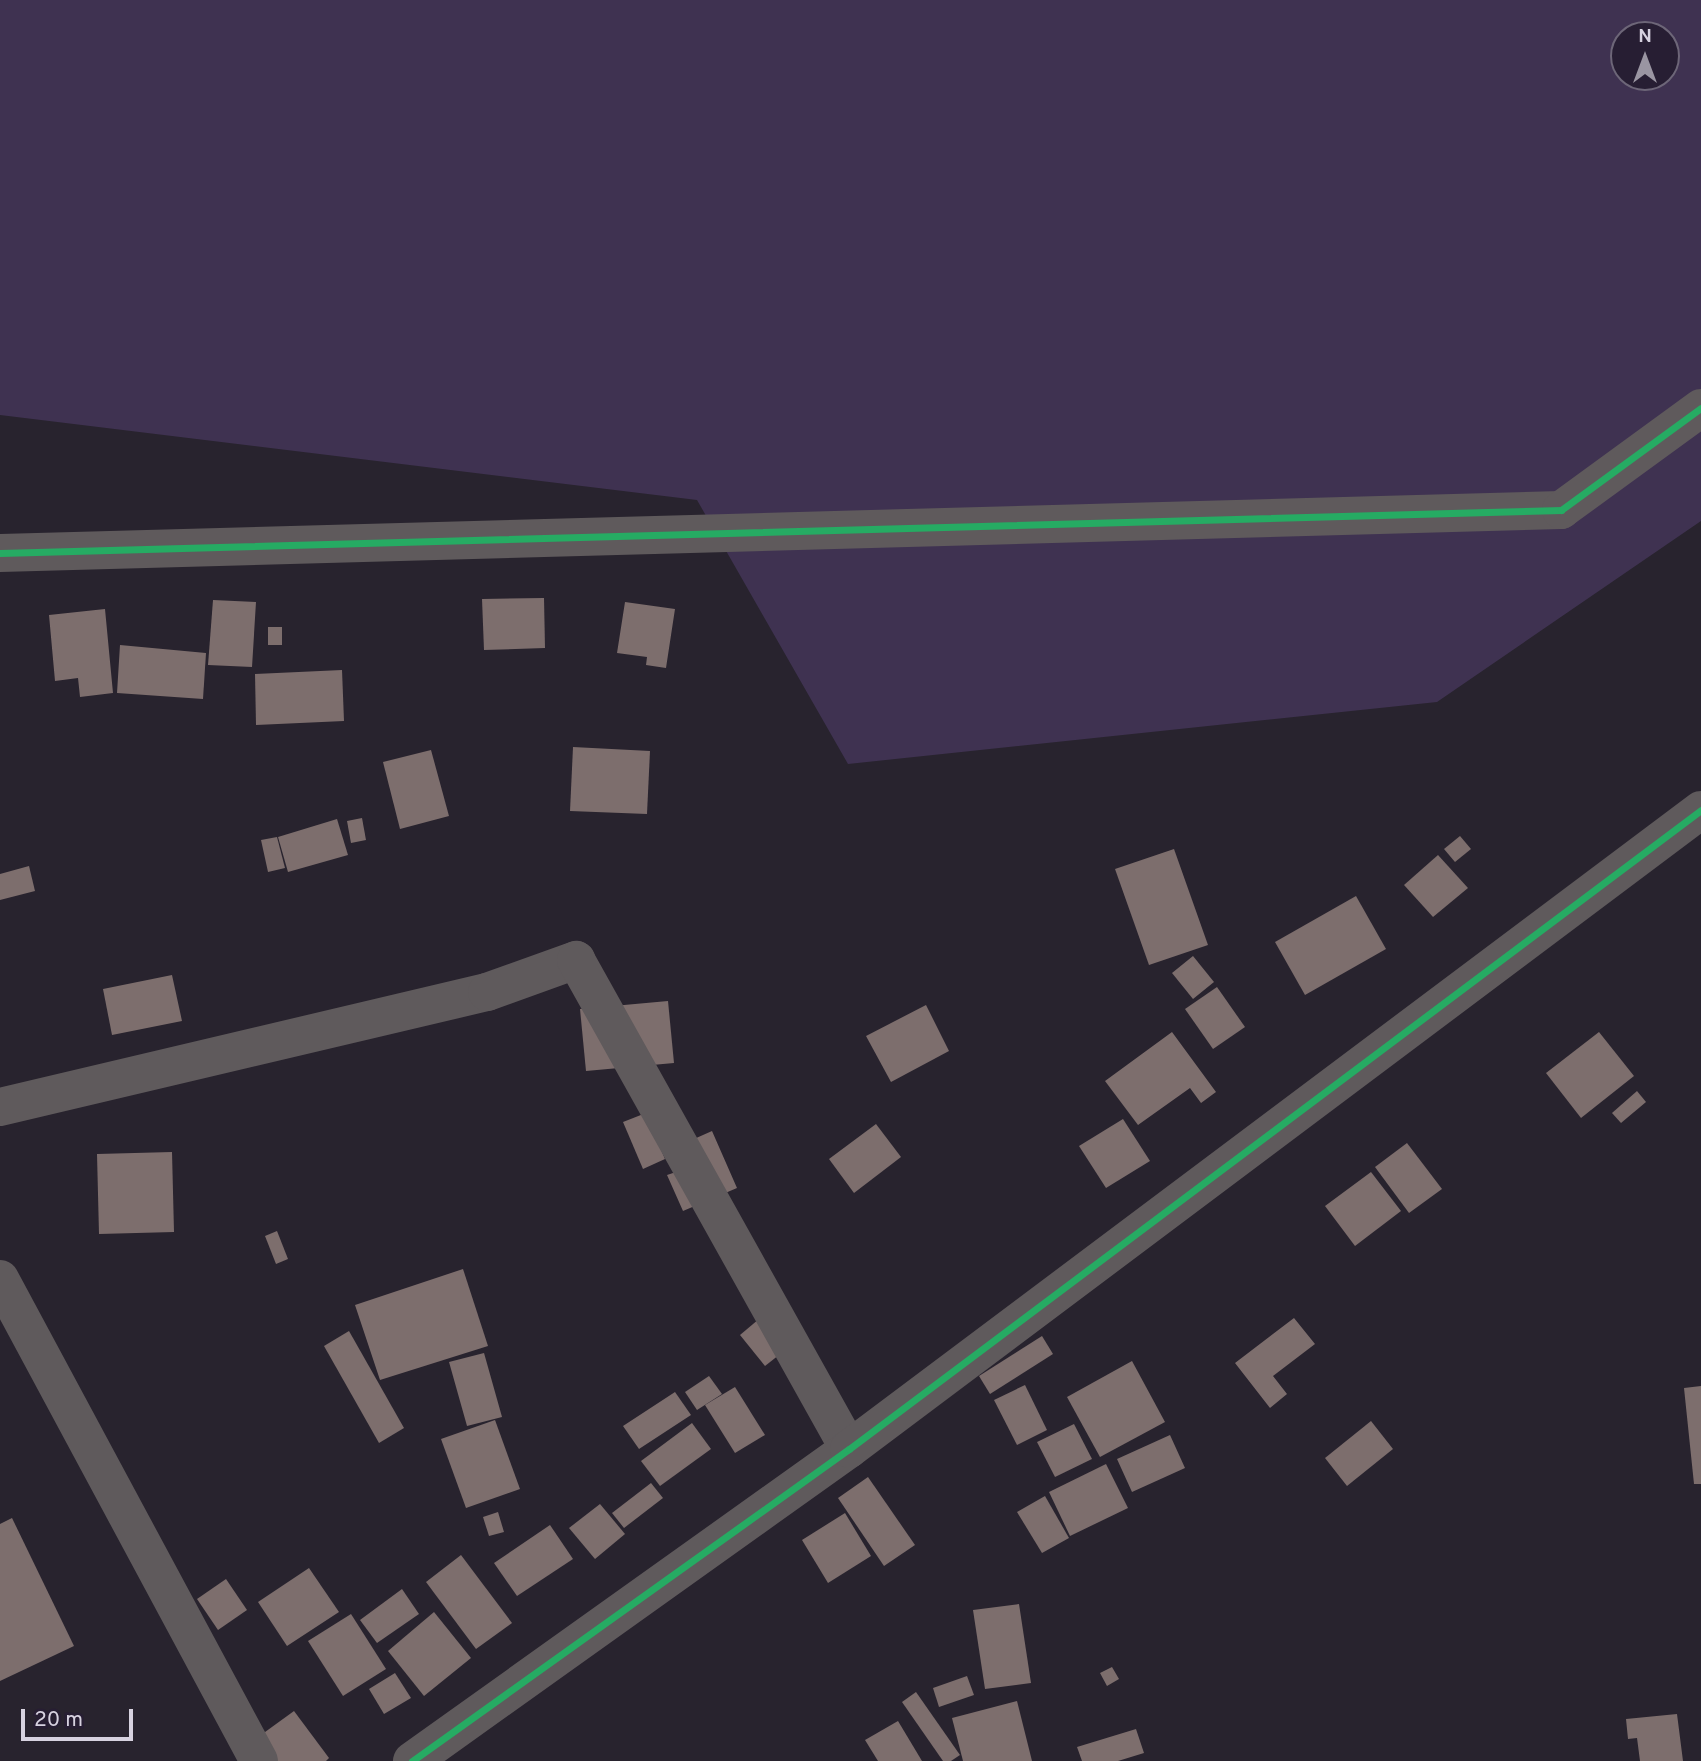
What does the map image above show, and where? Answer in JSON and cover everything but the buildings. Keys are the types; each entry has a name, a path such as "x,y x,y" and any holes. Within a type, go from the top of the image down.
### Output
{"street":[{"path":"0,553 1560,510 1701,408"},
{"path":"412,1761 849,1450 1701,810"},
{"path":"0,1107 487,992 576,960 849,1450"},
{"path":"0,1279 259,1761"}],"shaded area":[{"path":"0,0 1701,0 1701,521 1437,702 848,764 697,500 0,415"}],"cycle path":[{"path":"0,553 1561,510 1701,408"},
{"path":"412,1761 849,1449 1701,810"}]}
